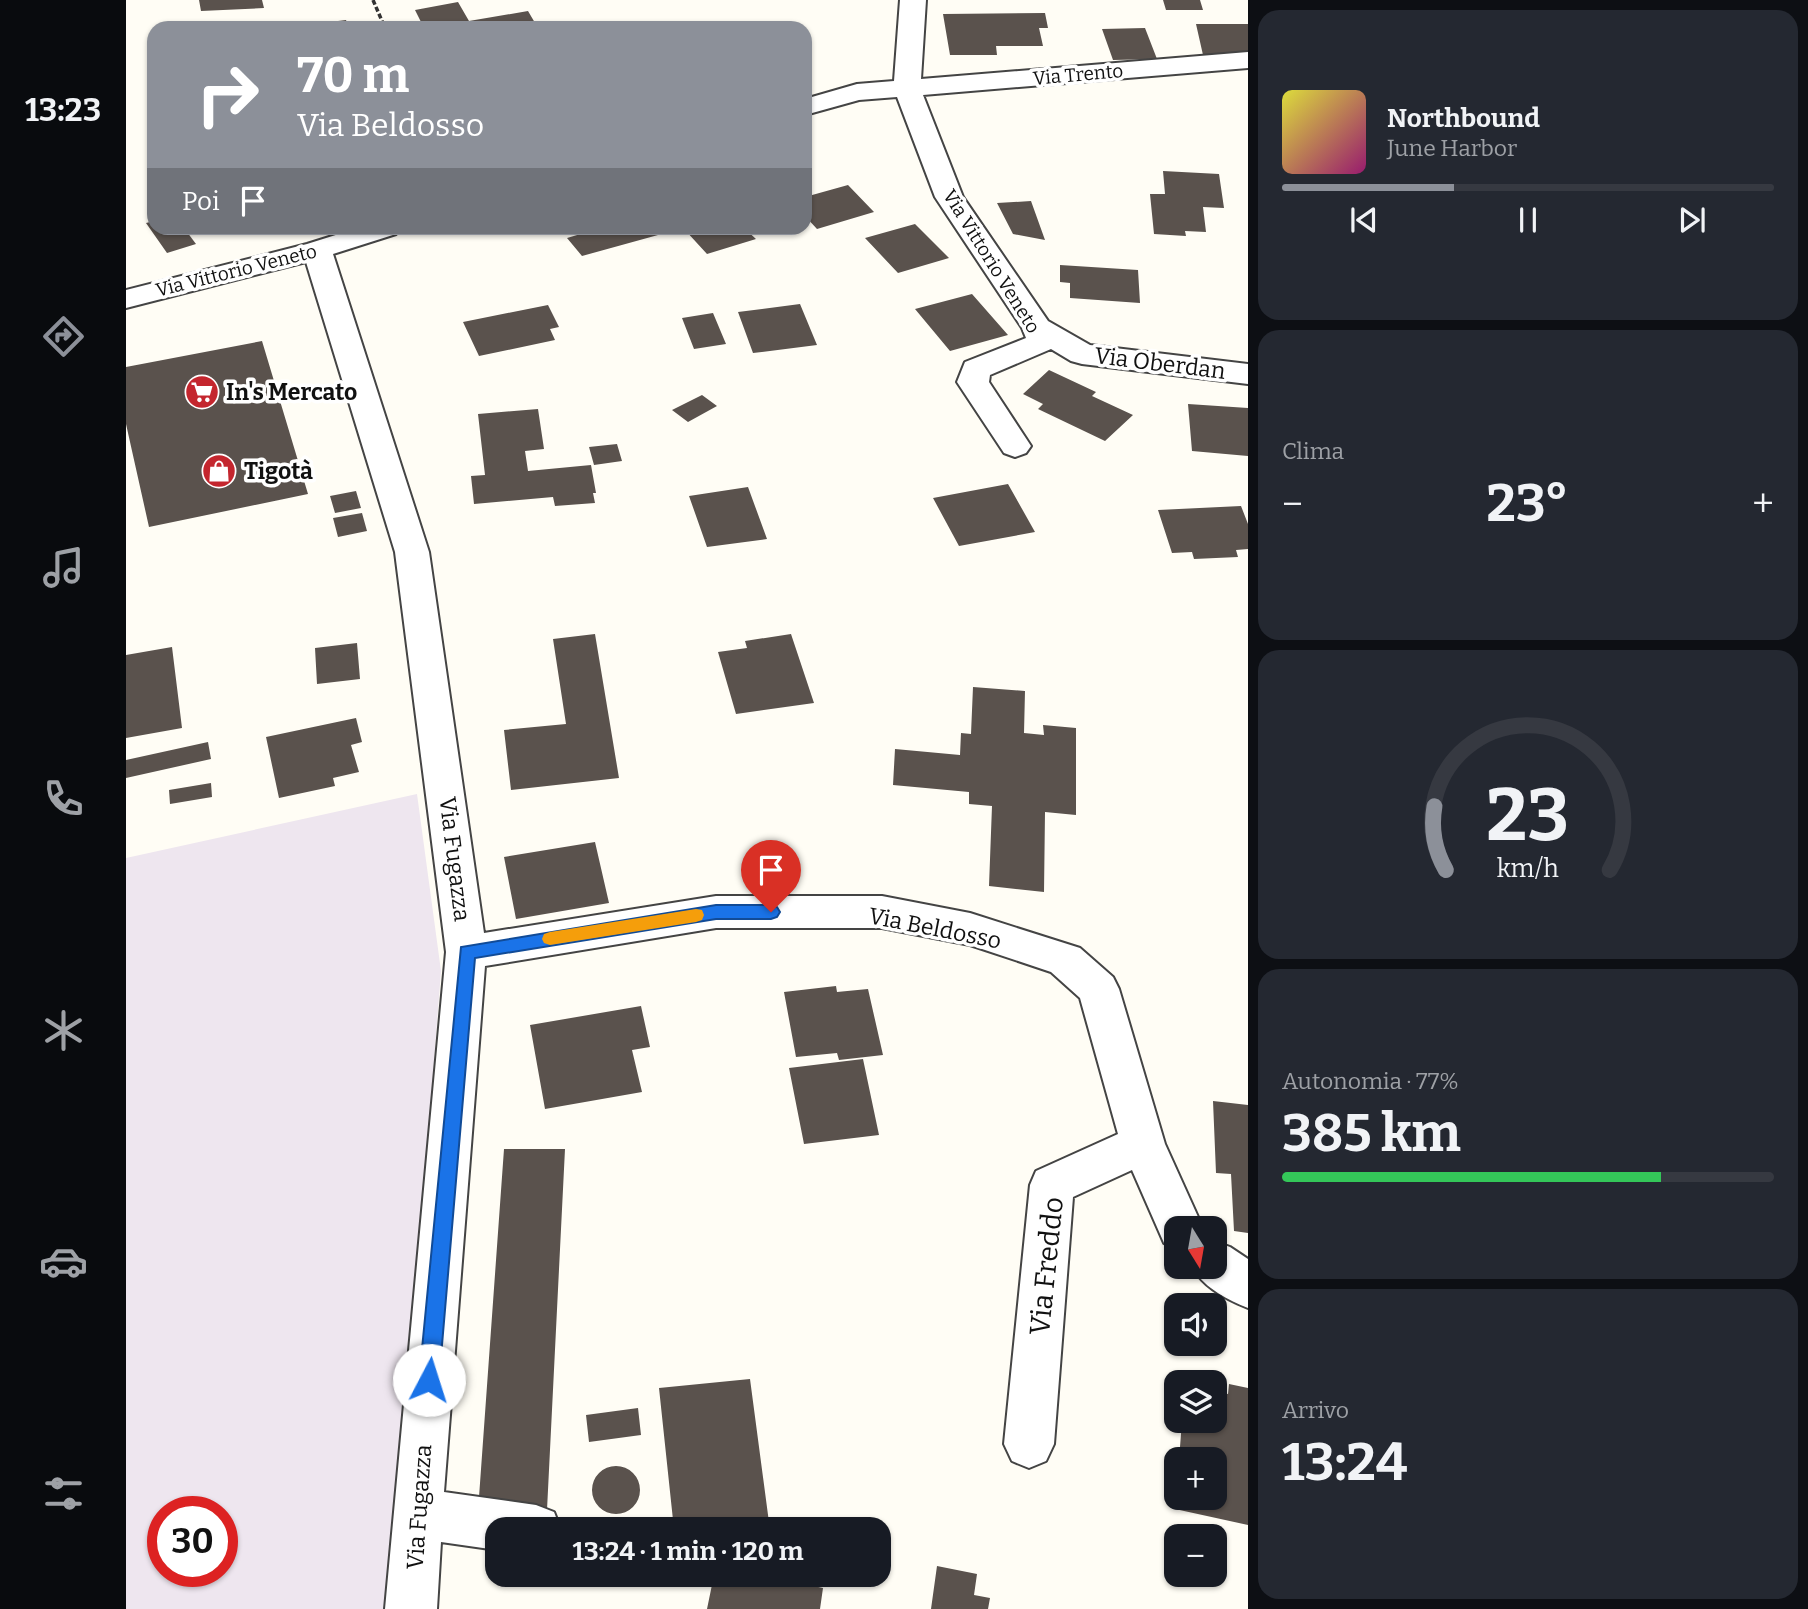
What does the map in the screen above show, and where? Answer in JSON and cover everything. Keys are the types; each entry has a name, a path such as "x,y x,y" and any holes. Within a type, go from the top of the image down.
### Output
{"street":[{"path":"812,105 857,92 907,88 913,0"},
{"name":"Via Trento","path":"907,88 1248,60"},
{"name":"Via Vittorio Veneto","path":"907,88 949,197 1037,328 1042,341 976,369 973,382 1015,446"},
{"name":"Via Vittorio Veneto","path":"126,299 317,250 364,235"},
{"name":"Via Fugazza","path":"317,250 412,552 467,952 411,1609"},
{"name":"Via Oberdan","path":"1037,328 1082,354 1248,373"},
{"name":"Via Beldosso","path":"467,952 716,912 882,912 970,929 1065,960 1098,989 1143,1144 1175,1216"},
{"name":"Via Freddo","path":"1029,1444 1052,1185 1143,1144"},
{"path":"1227,1271 1248,1286"},
{"path":"417,1514 485,1523"}],"path":[{"path":"373,0 382,21"}],"shaded area":[{"path":"417,794 441,971 392,1609 126,1609 126,858"}],"building":[{"path":"199,0 262,0 264,8 201,11"},
{"path":"1163,0 1200,0 1203,10 1166,10"},
{"path":"458,2 469,21 420,21 415,10"},
{"path":"528,11 534,21 469,21"},
{"path":"1045,13 1048,28 1039,28 1043,46 996,46 997,55 950,55 943,14"},
{"path":"1196,24 1248,24 1248,51 1203,55"},
{"path":"1145,28 1157,59 1113,60 1102,29"},
{"path":"1163,171 1219,174 1224,208 1203,207 1206,232 1185,231 1186,236 1154,234 1150,194 1165,194"},
{"path":"848,185 874,212 817,229 812,224 812,195"},
{"path":"1031,201 1045,240 1013,234 997,203"},
{"path":"915,224 949,258 898,273 865,238"},
{"path":"154,235 189,235 196,244 167,253"},
{"path":"577,235 658,235 582,256 567,238"},
{"path":"690,235 752,235 756,239 707,254"},
{"path":"1060,265 1138,270 1140,303 1070,298 1070,283 1060,282"},
{"path":"972,294 1008,335 950,351 915,309"},
{"path":"800,304 817,345 753,353 738,312"},
{"path":"548,305 559,327 550,329 555,340 479,356 463,322"},
{"path":"713,313 726,344 694,349 682,318"},
{"path":"262,341 308,494 149,527 126,424 126,367"},
{"path":"1049,370 1096,392 1092,396 1133,415 1105,441 1038,409 1043,404 1023,394"},
{"path":"702,395 717,406 688,422 672,410"},
{"path":"1188,404 1248,408 1248,456 1192,451"},
{"path":"538,409 544,449 525,451 528,471 591,465 595,503 555,506 553,497 474,504 471,476 485,475 478,414"},
{"path":"617,444 622,461 594,465 589,447"},
{"path":"1008,484 1035,532 959,546 933,498"},
{"path":"748,487 767,539 707,547 689,496"},
{"path":"356,491 361,508 335,513 330,496"},
{"path":"1241,506 1248,524 1248,549 1236,550 1238,557 1194,559 1192,552 1172,553 1158,510"},
{"path":"362,513 367,531 338,537 333,518"},
{"path":"595,634 619,778 511,790 504,730 566,724 553,639"},
{"path":"791,634 814,703 736,714 718,652 747,648 745,641"},
{"path":"357,643 360,679 317,684 315,648"},
{"path":"172,647 182,728 126,738 126,655"},
{"path":"973,687 1025,691 1024,733 1044,735 1043,725 1076,728 1076,815 1045,812 1044,892 989,886 992,806 969,804 969,792 893,785 895,749 960,755 961,733 971,734"},
{"path":"356,718 362,742 351,745 359,772 333,778 335,786 279,798 266,737"},
{"path":"208,742 211,759 126,778 126,760"},
{"path":"211,783 212,797 170,804 169,790"},
{"path":"595,842 609,903 516,919 504,857"},
{"path":"836,986 837,992 868,989 883,1055 839,1060 837,1053 796,1057 784,992"},
{"path":"641,1006 650,1047 632,1050 642,1092 545,1109 530,1025"},
{"path":"863,1059 879,1135 804,1144 789,1068"},
{"path":"1213,1101 1248,1105 1248,1233 1234,1231 1231,1174 1216,1173"},
{"path":"504,1149 565,1149 547,1510 478,1511"},
{"path":"750,1379 768,1517 673,1517 659,1388"},
{"path":"1229,1384 1248,1388 1248,1525 1180,1510 1227,1510 1227,1447 1180,1447 1181,1433 1227,1433"},
{"path":"638,1408 641,1435 589,1442 586,1415"},
{"path":"616,1466 633,1473 640,1490 633,1507 616,1514 599,1507 592,1490 599,1473"},
{"path":"937,1566 977,1574 974,1595 990,1598 988,1609 931,1609"},
{"path":"712,1587 823,1588 820,1609 707,1609"}],"slow traffic":[{"path":"550,939 696,915"}],"place":[{"name":"In's Mercato","path":"202,392"},
{"name":"Tigotà","path":"219,471"}],"route":[{"path":"429,1380 467,952 716,912 771,912"}]}
